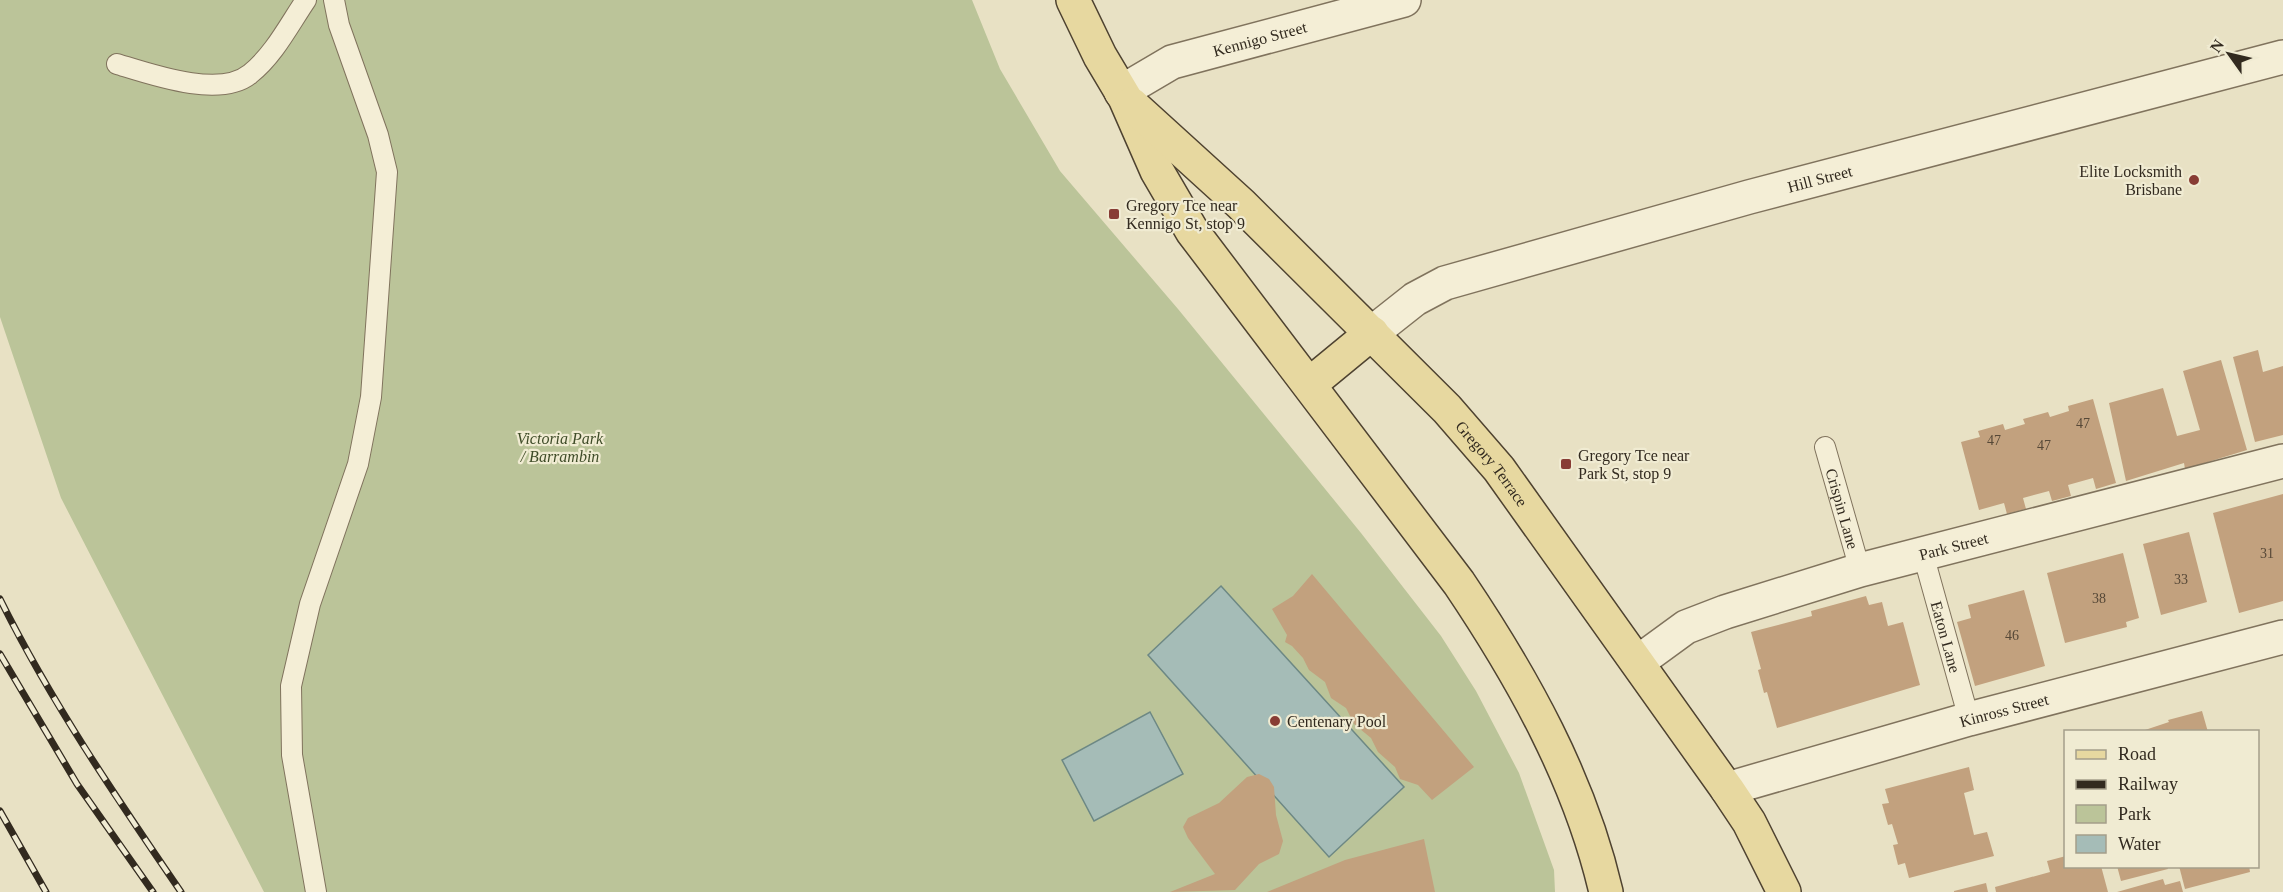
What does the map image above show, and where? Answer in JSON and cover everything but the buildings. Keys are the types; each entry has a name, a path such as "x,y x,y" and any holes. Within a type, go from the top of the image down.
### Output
{"main road":[{"name":"Gregory Terrace","path":"1073,0 1123,95 1157,171 1192,231 1460,583 1504,651 1557,752 1598,855 1606,892"},
{"name":"Gregory Terrace","path":"1123,95 1209,173 1372,333 1447,409 1499,469 1727,789 1749,822 1784,892"},
{"path":"1310,384 1372,333"}],"street":[{"name":"Kennigo Street","path":"1123,95 1172,62 1399,1"},
{"name":"Hill Street","path":"1372,333 1415,299 1445,282 1749,197 2283,57"},
{"name":"Park Street","path":"1638,662 1665,640 1700,620 1860,570 2283,460"},
{"name":"Kinross Street","path":"1727,789 1969,719 2283,637"}],"lane":[{"path":"117,64 164,78 215,86 249,75 276,45 306,0"},
{"path":"316,892 292,755 291,686 310,604 358,464 371,397 387,172 378,135 339,25 334,0"},
{"name":"Crispin Lane","path":"1825,447 1860,570"},
{"name":"Eaton Lane","path":"1923,554 1969,719"}],"green space":[{"name":"Victoria Park / Barrambin","path":"0,0 972,0 1000,69 1060,171 1178,309 1361,533 1441,636 1476,691 1519,773 1554,870 1555,892 264,892 61,498 0,317"}],"water":[{"name":"Centenary Pool","path":"1221,586 1404,787 1329,857 1148,655"},
{"path":"1150,712 1183,774 1094,821 1062,760"}],"railway":[{"path":"0,599 63,712 181,892"},
{"path":"0,654 77,784 153,892"},
{"path":"0,811 46,892"}],"place":[{"name":"Elite Locksmith Brisbane","path":"2194,180"},
{"name":"Gregory Tce near Kennigo St, stop 9","path":"1114,214"},
{"name":"Gregory Tce near Park St, stop 9","path":"1566,464"},
{"name":"Centenary Pool","path":"1275,721"}]}
